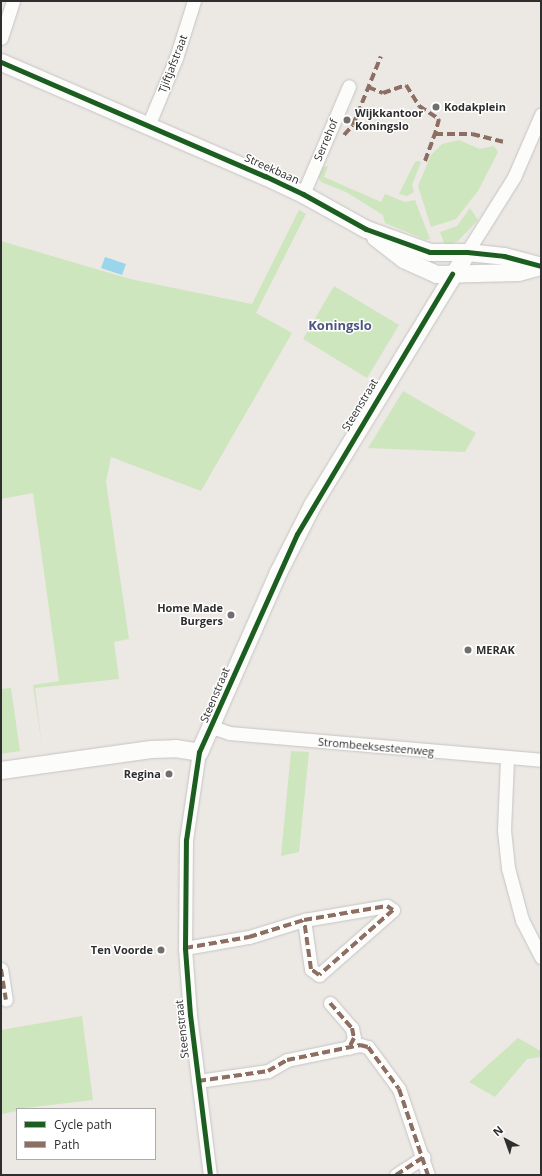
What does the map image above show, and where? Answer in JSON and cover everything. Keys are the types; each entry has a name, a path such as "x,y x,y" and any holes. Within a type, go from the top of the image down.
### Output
{"street":[{"path":"1,38 12,1"},
{"name":"Tjiftjafstraat","path":"148,126 176,58 194,1"},
{"name":"Streekbaan","path":"1,62 303,194 366,229 430,252 467,252 504,256 541,266 518,272 436,274 421,269 392,252 366,229"},
{"name":"Serrehof","path":"303,194 349,86"},
{"name":"Steenstraat","path":"210,1175 198,1081 185,948 187,827 199,752 212,727 297,534 452,274 511,182 541,115"},
{"name":"Strombeeksesteenweg","path":"212,727 229,733 507,759 541,760"},
{"path":"1,770 151,749 175,748 199,752"},
{"path":"507,759 504,830 508,868 522,920 541,957"},
{"path":"185,948 249,937 304,920 387,906 392,910 319,975 311,969 304,920"},
{"path":"1,970 6,1000"},
{"path":"330,1003 352,1028 354,1038 349,1048"},
{"path":"198,1081 268,1071 287,1060 364,1045 372,1049 400,1089 424,1157 428,1175"},
{"path":"396,1175 424,1157"}],"green space":[{"path":"459,140 480,149 494,146 498,152 478,191 456,219 431,227 418,186 431,155 442,144"},
{"path":"415,162 421,162 412,185 414,192 407,196 399,194"},
{"path":"328,166 324,177 381,202 385,194 405,202 415,200 430,239 426,240 385,223 383,215 346,192 321,182 318,176 322,167"},
{"path":"470,208 478,220 458,241 449,245 444,243 440,232 457,226"},
{"path":"299,210 306,214 256,313 292,333 201,491 111,457 106,482 129,639 114,642 119,679 35,688 42,747 33,685 59,681 33,493 1,499 1,241 130,279 252,304"},
{"path":"334,286 399,325 367,378 303,339"},
{"path":"403,391 476,433 465,452 368,448"},
{"path":"11,688 20,751 1,754 1,689"},
{"path":"291,751 309,752 299,852 281,856"},
{"path":"82,1016 93,1100 16,1108 16,1111 1,1114 1,1030"},
{"path":"518,1038 541,1051 541,1057 527,1059 495,1097 469,1082"}],"water":[{"path":"105,257 126,264 122,275 101,268"}],"marked path":[{"path":"344,135 353,125 381,56"},
{"path":"368,87 383,93 406,85 419,106 439,119 435,134"},
{"path":"425,161 435,134 472,134 503,142"},
{"path":"185,948 249,937 304,920 387,906 393,910 319,975 311,969 304,920"},
{"path":"1,969 6,1000"},
{"path":"330,1003 352,1028 354,1038 349,1048"},
{"path":"198,1081 268,1071 287,1060 360,1045 368,1047 399,1089 428,1175"},
{"path":"396,1175 424,1157"}],"cycle path":[{"path":"1,62 265,176 303,194 366,229 430,252 467,252 504,256 541,266"},
{"path":"210,1175 190,1015 185,948 186,840 199,752 297,534 452,274"}],"place":[{"name":"Kodakplein","path":"436,107"},
{"name":"Wijkkantoor Koningslo","path":"347,120"},
{"name":"Home Made Burgers","path":"231,615"},
{"name":"MERAK","path":"468,650"},
{"name":"Regina","path":"169,774"},
{"name":"Ten Voorde","path":"161,950"}],"district":[{"name":"Koningslo","path":"340,325"}]}
